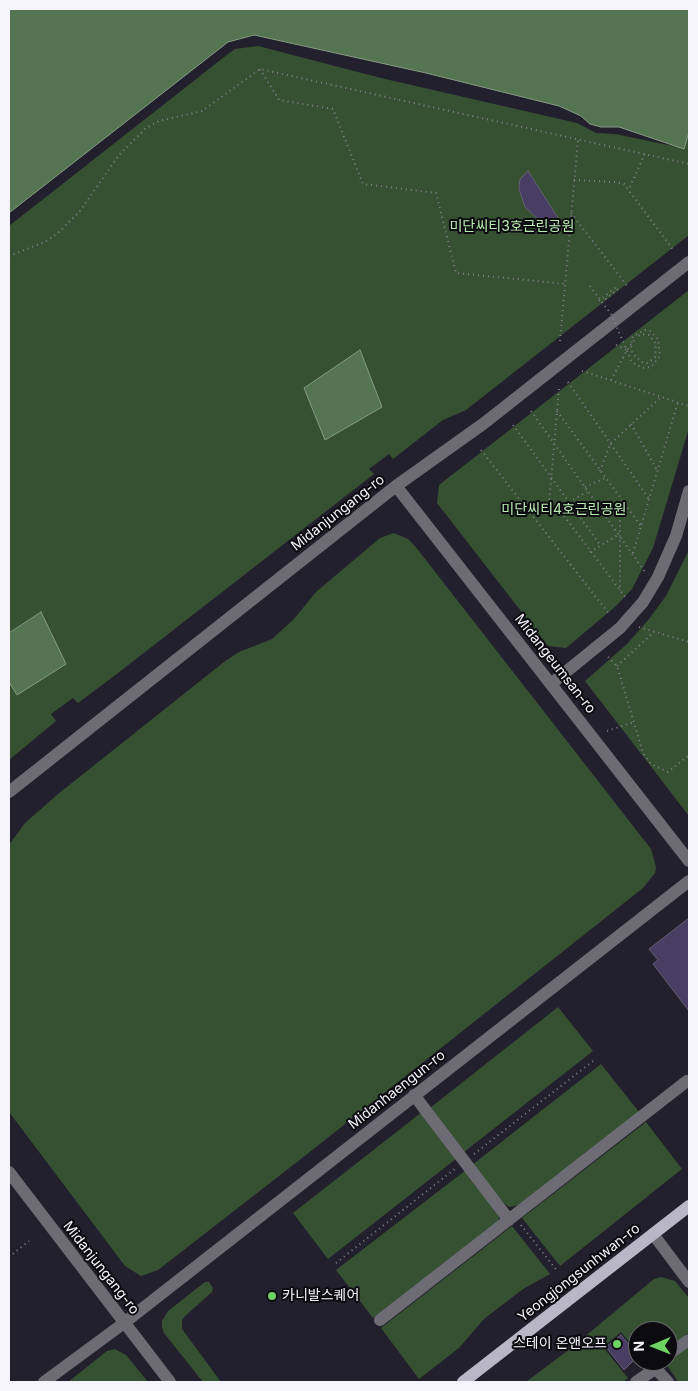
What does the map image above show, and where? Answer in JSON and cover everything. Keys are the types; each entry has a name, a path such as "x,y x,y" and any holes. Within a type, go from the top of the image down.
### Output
{"main road":[{"name":"Yeongjongsunhwan-ro","path":"463,1382 689,1206"}],"street":[{"name":"Midanjungang-ro","path":"9,792 396,486 483,424 689,262"},
{"name":"Midangeumsan-ro","path":"396,486 689,861"},
{"path":"551,684 620,628 643,602 658,578 676,536 689,491"},
{"name":"Midanhaengun-ro","path":"44,1382 124,1323 689,881"},
{"path":"380,1320 687,1081"},
{"path":"414,1096 512,1218"},
{"name":"Midanjungang-ro","path":"9,1172 170,1382"},
{"path":"653,1234 689,1282"},
{"path":"678,1347 687,1340"},
{"path":"636,1382 652,1371"},
{"path":"662,1371 668,1382"}],"path":[{"path":"260,69 279,100 333,109 363,184 436,193 456,273 565,284"},
{"path":"9,256 46,242 58,233 80,211 119,155 146,128 159,121 202,111 260,69 689,163"},
{"path":"560,341 578,140"},
{"path":"629,188 645,153"},
{"path":"574,180 616,182 629,188 674,251"},
{"path":"571,213 628,287"},
{"path":"590,286 611,314 632,362 642,368 651,367 660,356 658,339 650,331 645,330 634,336 631,345 632,353 643,363 648,363 655,357 656,344 649,335 641,334 636,338 627,350 611,380"},
{"path":"600,300 616,288 618,289 606,299 608,303"},
{"path":"616,345 627,350"},
{"path":"582,371 689,406"},
{"path":"568,382 649,499"},
{"path":"559,389 549,502 552,508 614,510 620,516 620,591"},
{"path":"600,471 610,444 661,397"},
{"path":"632,554 678,402"},
{"path":"531,411 645,572"},
{"path":"557,411 641,526"},
{"path":"631,424 657,471"},
{"path":"513,425 601,546"},
{"path":"481,450 610,615"},
{"path":"585,487 606,478"},
{"path":"569,502 588,492"},
{"path":"558,508 626,598"},
{"path":"590,552 619,536"},
{"path":"639,627 689,642"},
{"path":"617,666 654,631"},
{"path":"608,657 617,666 643,753 652,764 668,772 689,755"},
{"path":"607,730 634,722"},
{"path":"512,1218 558,1272"},
{"path":"9,1256 29,1241"}],"green space":[{"name":"미단씨티3호근린공원","path":"9,9 689,9 689,235 466,410 443,420 393,459 389,454 369,469 374,474 118,673 78,703 73,698 51,714 56,721 9,760 9,682 17,695 41,612 9,633 9,226 228,54 235,49 258,46 381,78 577,123 596,133 615,134 678,147 619,127 601,127 590,124 581,116 559,106 426,73 254,35 228,42 9,213"},
{"name":"미단씨티4호근린공원","path":"689,290 689,428 653,548 632,589 616,606 566,648 548,646 437,503 439,485"},
{"path":"394,533 408,539 415,546 651,849 656,867 655,873 643,888 306,1155 158,1270 141,1276 125,1266 9,1112 9,845 25,823 58,794 224,662 239,652 272,639 294,619 316,592 380,538"},
{"path":"689,550 689,816 585,681 627,644 649,619 666,596"},
{"path":"558,1007 593,1051 464,1152 430,1108"},
{"path":"601,1064 639,1112 519,1205 509,1207 472,1165"},
{"path":"422,1112 457,1158 328,1259 293,1213"},
{"path":"646,1122 682,1169 560,1266 522,1218"},
{"path":"466,1170 499,1217 498,1222 373,1318 336,1270"},
{"path":"512,1226 550,1274 523,1289 484,1319 459,1348 419,1379 381,1328"},
{"path":"661,1277 675,1281 689,1298 689,1341 685,1335 678,1340 678,1321 628,1321 628,1341 621,1332 603,1347 628,1378 623,1382 526,1382 571,1348 654,1279"},
{"path":"205,1282 209,1282 213,1288 212,1292 185,1316 182,1320 182,1329 221,1382 203,1382 164,1333 162,1327 162,1321 168,1311"},
{"path":"689,1345 689,1382 678,1382 671,1371 678,1371 678,1355"},
{"path":"115,1349 126,1355 148,1382 68,1382 107,1351"}],"shaded area":[{"path":"9,9 689,9 689,132 684,149 619,127 601,127 590,124 581,116 559,106 426,73 254,35 228,42 9,213"},
{"path":"360,350 382,407 325,440 304,388"},
{"path":"41,612 66,664 17,695 9,682 9,633"}],"building":[{"path":"528,171 560,221 554,225 547,225 525,207 519,189 520,179"},
{"path":"689,918 689,1011 653,964 658,960 649,949"},
{"path":"621,1335 628,1344 628,1366 624,1370 606,1347"}],"place":[{"name":"카니발스퀘어","path":"272,1296"},
{"name":"스테이 온앤오프","path":"617,1344"}]}
